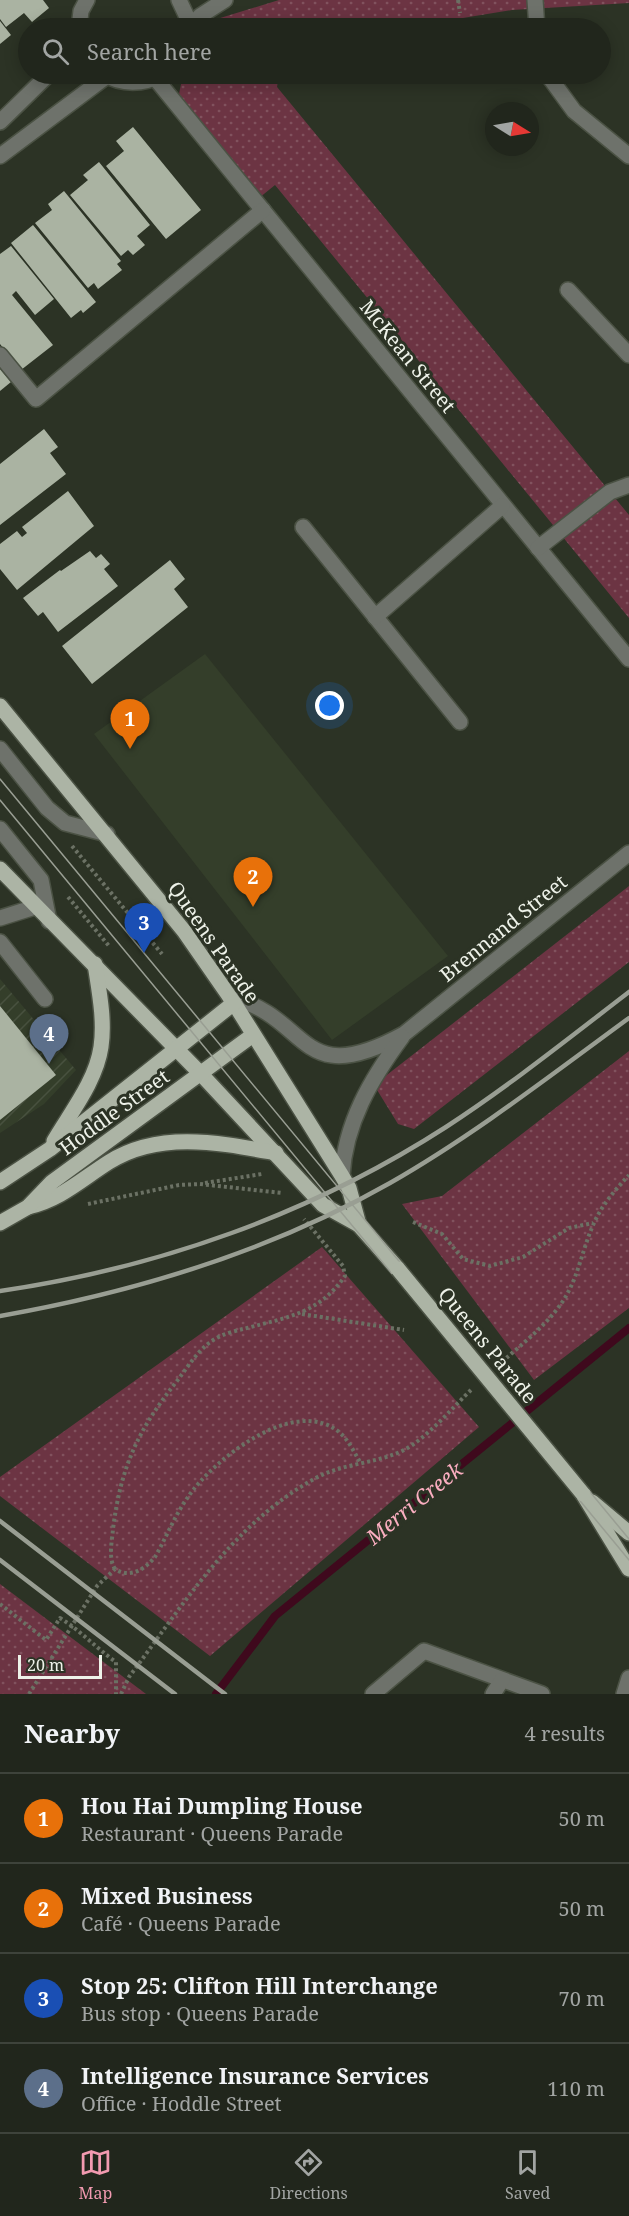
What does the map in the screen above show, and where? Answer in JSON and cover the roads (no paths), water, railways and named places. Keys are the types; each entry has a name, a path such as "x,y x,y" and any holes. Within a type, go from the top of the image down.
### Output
{"main road":[{"name":"Queens Parade","path":"0,706 184,931 232,1000 349,1188 359,1225"},
{"name":"Queens Parade","path":"0,868 35,907 95,964 201,1074 323,1205 359,1225 398,1269 611,1528 629,1569"},
{"path":"50,1149 93,1074 101,1047 100,999 95,964"},
{"name":"Hoddle Street","path":"0,1182 50,1149 176,1049 232,1000"},
{"name":"Hoddle Street","path":"0,1223 28,1207 52,1182 253,1035"},
{"path":"28,1207 58,1197 110,1161 156,1144 203,1140 276,1153"},
{"path":"611,1528 629,1533"}],"street":[{"path":"80,18 87,0"},
{"path":"179,0 187,18"},
{"path":"198,18 225,0"},
{"path":"536,0 537,18"},
{"path":"0,122 39,84"},
{"path":"0,156 93,84"},
{"name":"McKean Street","path":"164,84 502,506 629,659"},
{"path":"554,84 574,111 629,156"},
{"path":"0,355 36,399 263,210"},
{"path":"568,290 629,354"},
{"path":"538,548 610,492 629,484"},
{"path":"375,617 502,506"},
{"path":"303,527 460,722"},
{"path":"0,749 47,808 65,823 107,834"},
{"path":"0,829 41,880 49,921"},
{"name":"Brennand Street","path":"232,1000 255,1005 307,1046 329,1055 342,1056 367,1052 404,1034 629,854"},
{"path":"0,918 35,907"},
{"path":"0,942 45,999"},
{"name":"Brennand Street","path":"342,1176 347,1138 356,1112 404,1034"},
{"path":"373,1694 424,1651 542,1694"},
{"path":"624,1694 629,1678"},
{"path":"493,1694 502,1680"}],"waterway":[{"name":"Merri Creek","path":"216,1694 275,1616 629,1328"}],"tram line":[{"path":"0,779 629,1539"},
{"path":"0,800 629,1560"}],"railway":[{"path":"0,1291 59,1281 175,1252 232,1233 342,1186 446,1127 539,1061 629,992"},
{"path":"0,1316 151,1282 249,1249 344,1208 452,1145 629,1018"},
{"path":"0,1521 225,1694"},
{"path":"0,1560 175,1694"}],"place":[{"name":"Hou Hai Dumpling House","path":"130,749"},
{"name":"Mixed Business","path":"253,907"},
{"name":"Stop 25: Clifton Hill Interchange","path":"144,953"},
{"name":"Intelligence Insurance Services","path":"49,1064"}]}
